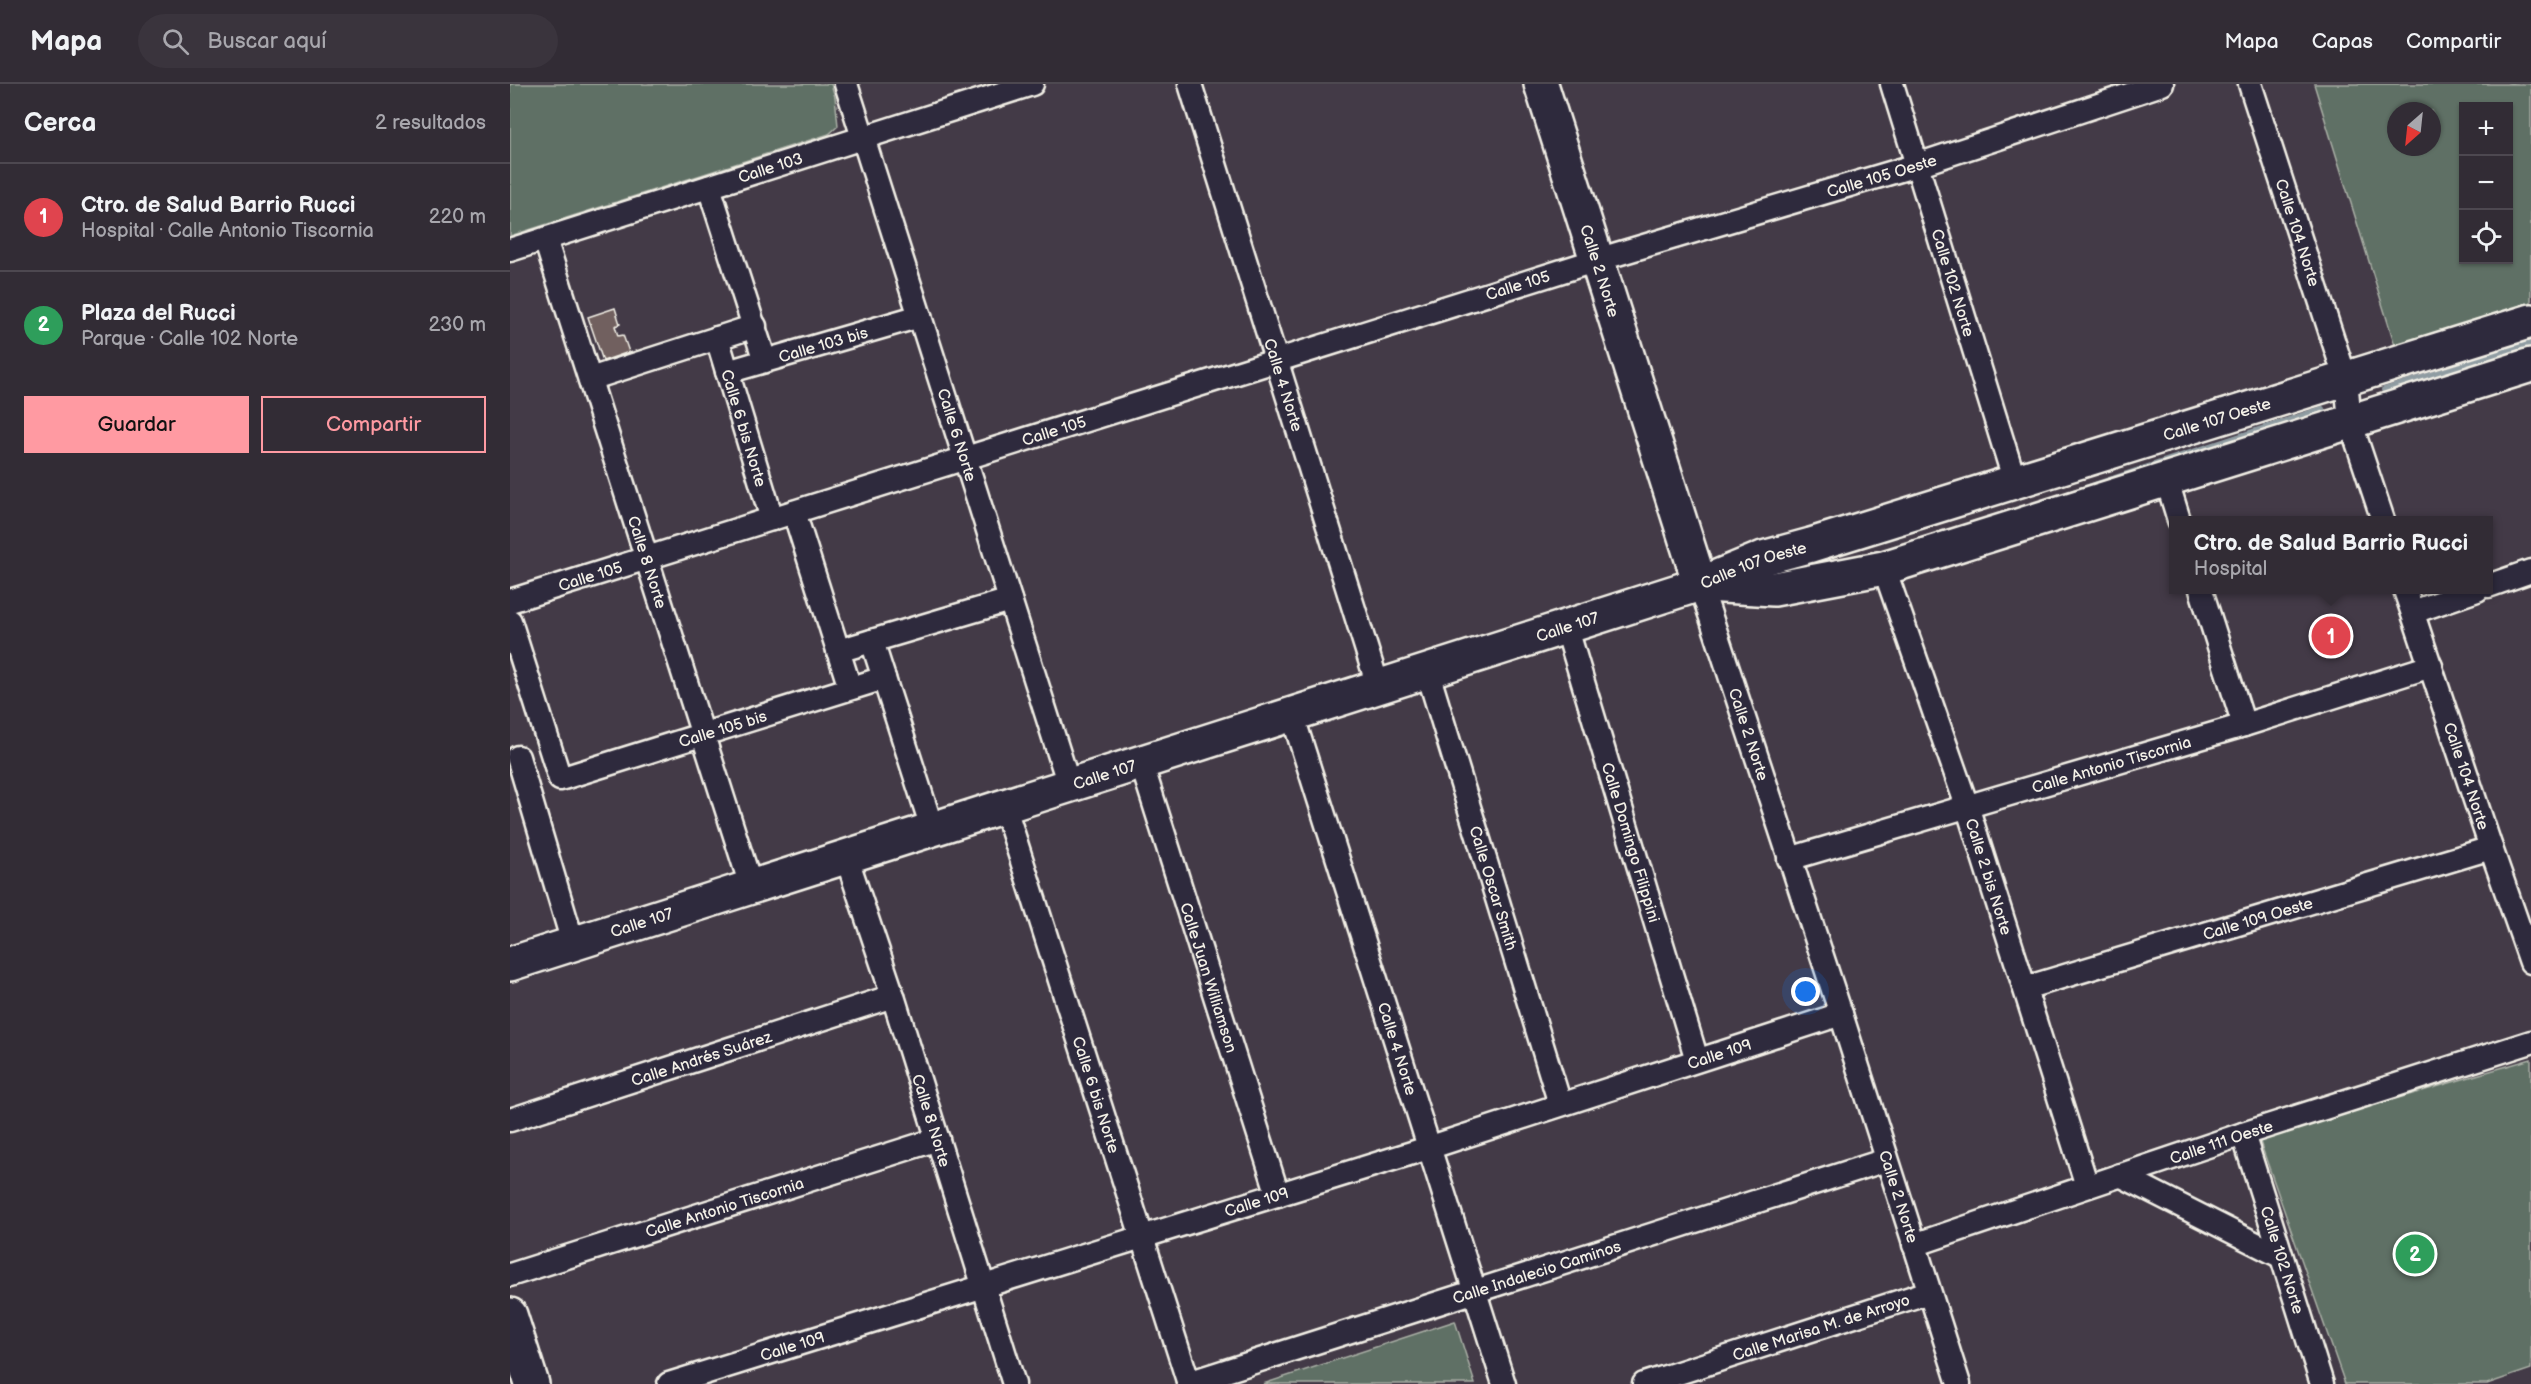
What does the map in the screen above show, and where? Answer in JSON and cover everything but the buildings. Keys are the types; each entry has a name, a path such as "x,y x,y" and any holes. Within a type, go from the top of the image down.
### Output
{"street":[{"name":"Calle 6 Norte","path":"846,84 1069,785"},
{"name":"Calle 103","path":"510,250 1032,84"},
{"name":"Calle 4 Norte","path":"1190,84 1378,686"},
{"name":"Calle 2 Norte","path":"1541,84 1959,1384"},
{"name":"Calle 102 Norte","path":"1892,84 2015,482"},
{"name":"Calle 105 Oeste","path":"1597,260 1917,165 2162,84"},
{"name":"Calle 104 Norte","path":"2250,84 2346,380 2350,421"},
{"path":"709,187 765,360"},
{"name":"Calle 8 Norte","path":"545,239 751,886"},
{"name":"Calle 105","path":"510,601 1597,260"},
{"name":"Calle 103 bis","path":"727,372 920,316"},
{"name":"Calle 107 Oeste","path":"1700,584 1762,558 2346,380 2531,321"},
{"path":"590,379 755,326"},
{"name":"Calle 6 bis Norte","path":"717,338 772,519"},
{"name":"Calle 107 Oeste","path":"1700,584 1774,589 1884,568 2531,365"},
{"path":"2350,421 2382,516"},
{"path":"2167,480 2178,516"},
{"path":"794,512 850,688"},
{"name":"Calle 2 bis Norte","path":"1884,568 1967,806 2087,1186"},
{"path":"2493,584 2531,571"},
{"name":"Calle 107","path":"510,964 1700,584"},
{"path":"2202,594 2244,725"},
{"name":"Calle 104 Norte","path":"2406,594 2531,962"},
{"path":"2413,612 2465,594"},
{"path":"838,651 1010,600"},
{"path":"510,621 549,745 514,758 573,943"},
{"name":"Calle Domingo Filippini","path":"1566,626 1697,1060"},
{"path":"872,640 932,828"},
{"name":"Calle Antonio Tiscornia","path":"1789,859 2244,725 2432,666"},
{"name":"Calle Oscar Smith","path":"1427,670 1560,1104"},
{"name":"Calle 105 bis","path":"549,745 560,779 884,678"},
{"name":"Calle 4 Norte","path":"1292,714 1504,1384"},
{"name":"Calle Juan Williamson","path":"1141,762 1278,1195"},
{"name":"Calle 6 bis Norte","path":"1004,805 1189,1384"},
{"name":"Calle 109 Oeste","path":"2025,988 2491,848"},
{"name":"Calle 8 Norte","path":"846,856 893,996 1014,1384"},
{"name":"Calle Andrés Suárez","path":"510,1120 893,996"},
{"name":"Calle 109","path":"669,1384 1428,1148 1841,1014"},
{"name":"Calle 111 Oeste","path":"1914,1245 2243,1134 2531,1042"},
{"name":"Calle 102 Norte","path":"2243,1134 2322,1384"},
{"name":"Calle Antonio Tiscornia","path":"510,1275 938,1139"},
{"name":"Calle Indalecio Caminos","path":"1189,1384 1886,1160"},
{"path":"2120,1175 2280,1256"},
{"name":"Calle Marisa M. de Arroyo","path":"1644,1384 1929,1292"},
{"path":"510,1315 532,1384"}],"green space":[{"path":"510,84 831,84 835,97 838,126 829,134 510,236"},
{"path":"2314,84 2531,84 2531,311 2398,355"},
{"path":"2531,1059 2531,1369 2487,1384 2345,1384 2259,1139"},
{"path":"1455,1321 1475,1384 1263,1384"}],"waterway":[{"path":"2384,390 2531,343"},
{"path":"2067,494 2322,409"}],"place":[{"name":"Ctro. de Salud Barrio Rucci","path":"2331,636"},
{"name":"Plaza del Rucci","path":"2415,1254"}]}
